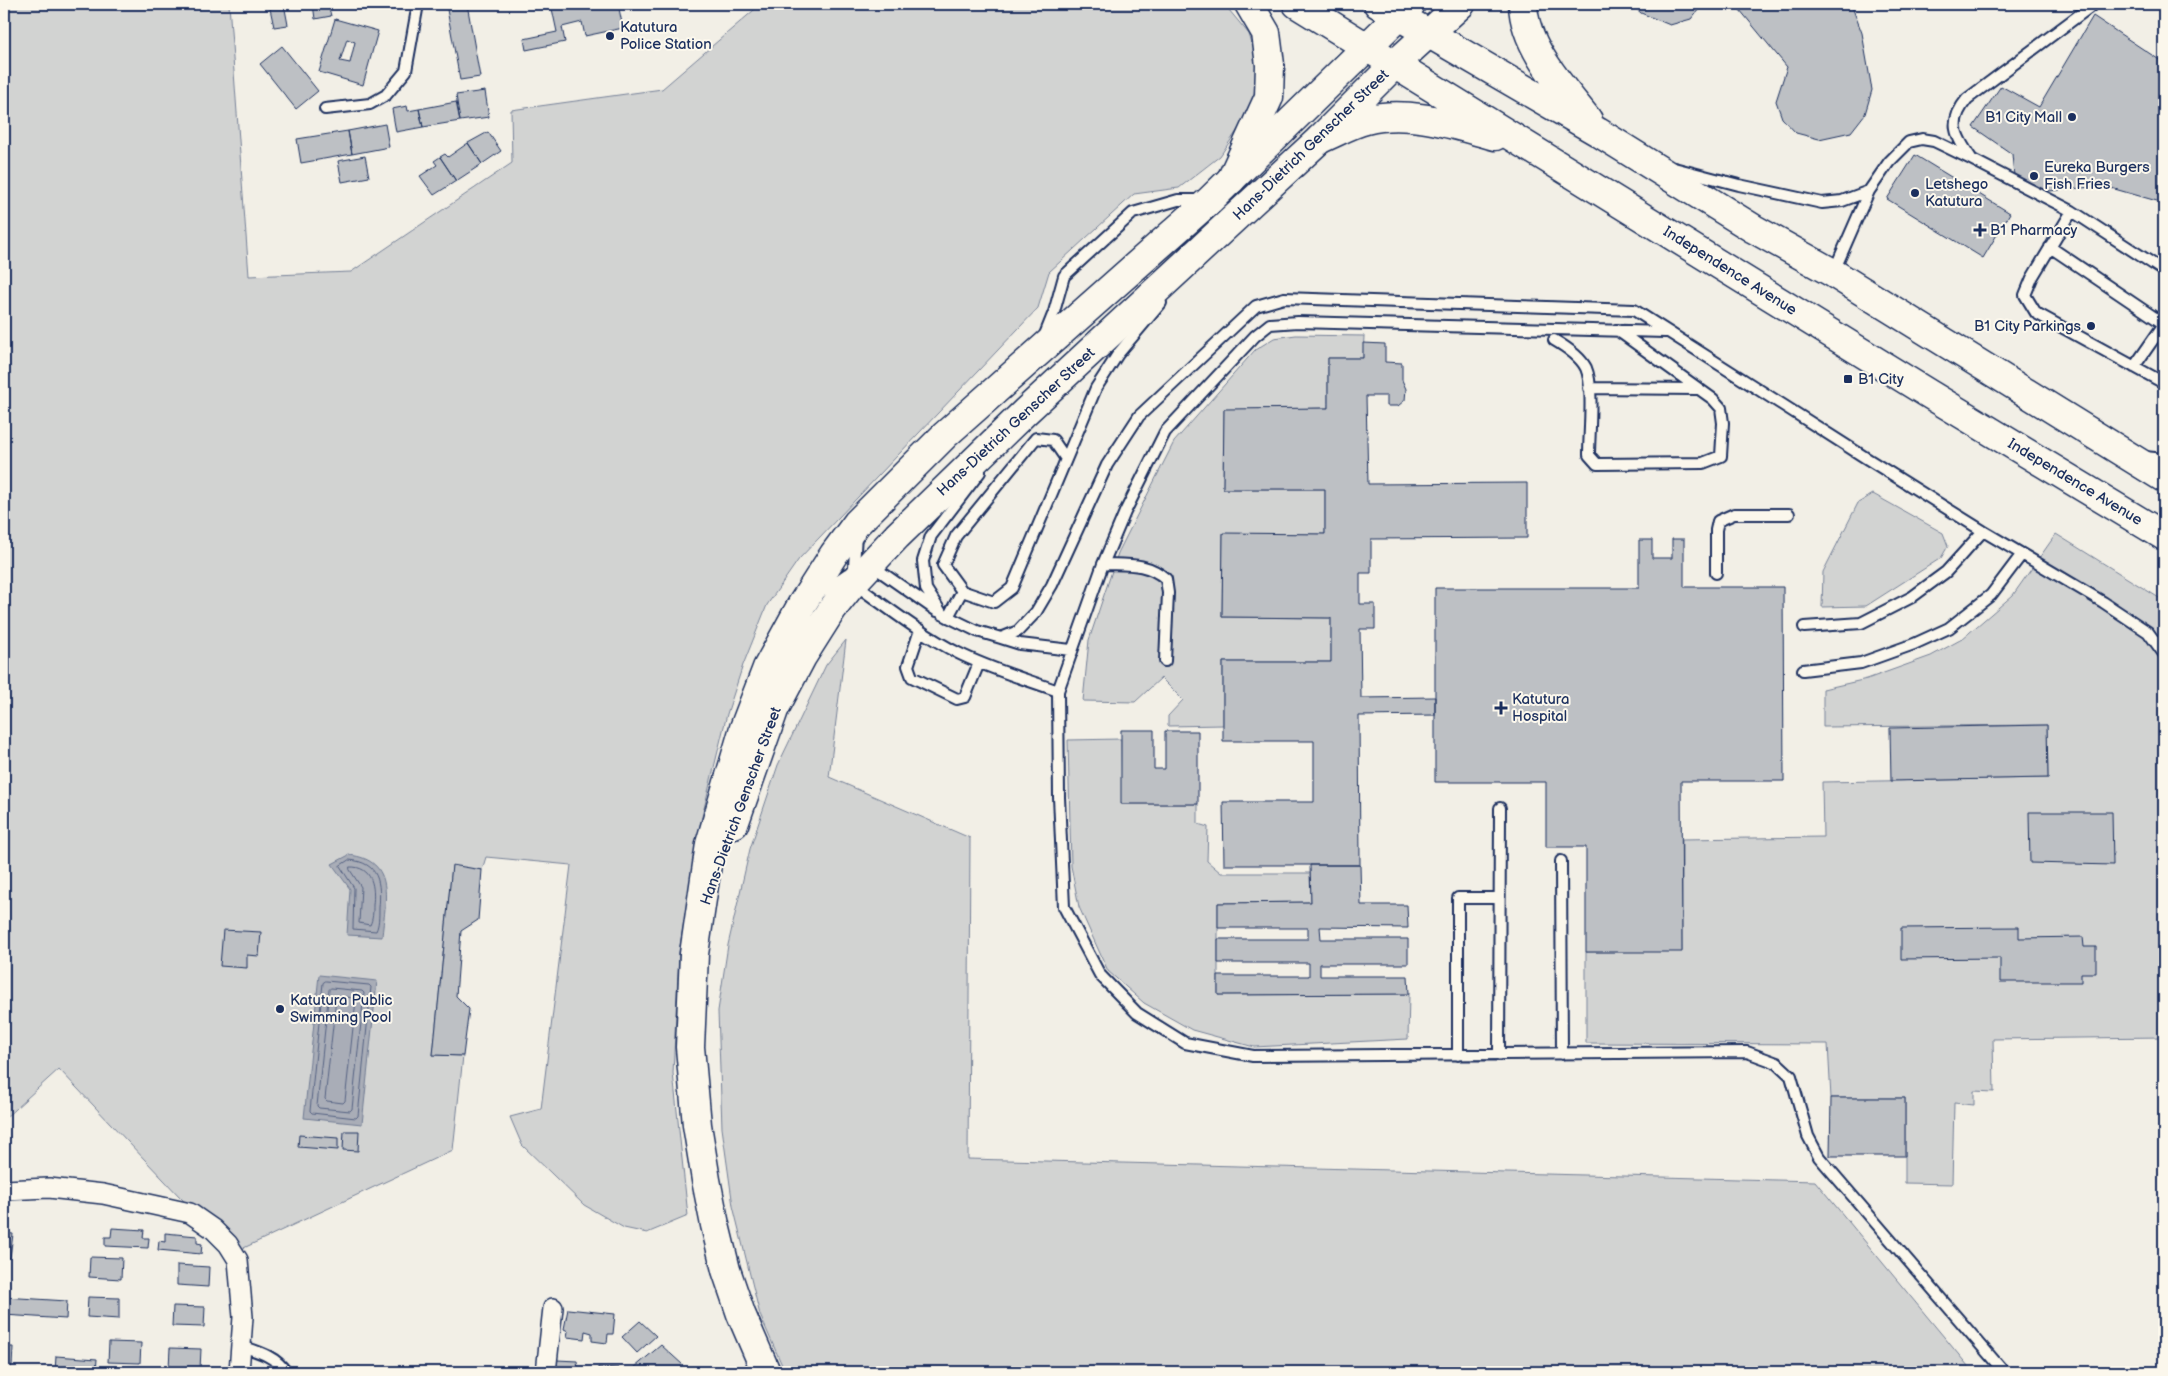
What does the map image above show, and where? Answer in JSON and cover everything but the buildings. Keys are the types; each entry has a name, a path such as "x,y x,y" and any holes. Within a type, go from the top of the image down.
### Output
{"street":[{"path":"1231,180 1269,97 1270,65 1266,33 1248,4"},
{"name":"Independence Avenue","path":"1297,4 2164,536"},
{"name":"Hans-Dietrich Genscher Street","path":"697,929 774,710 802,656 859,572 1026,411 1320,139 1395,64 1461,4"},
{"path":"1523,4 1530,40 1562,87 1598,132"},
{"path":"1395,8 1429,34 1645,160 1754,229 1833,273 2164,478"},
{"name":"Hans-Dietrich Genscher Street","path":"766,1372 741,1314 726,1270 706,1180 691,1078 690,1048 694,954 710,844 744,728 767,668 802,604 834,554 857,523 945,435 1231,180 1366,46 1395,8"},
{"path":"1320,139 1366,120 1403,116 1446,123 1520,142"},
{"path":"4,1190 49,1188 103,1194 190,1213 213,1228 228,1244 238,1260 243,1317 239,1372"},
{"path":"546,1372 554,1308"}],"lane":[{"path":"324,109 370,104 386,95 406,71 418,4"},
{"path":"1971,159 1958,139 1957,111 1967,99 2094,4"},
{"path":"1833,273 1869,191 1888,162 1909,142 1922,139 1934,141 2072,211 2164,271"},
{"path":"1645,160 1739,185 1822,203 1842,201 1869,191"},
{"path":"1031,359 1046,334 1064,276 1133,213 1178,200 1209,200"},
{"path":"2072,211 2032,278 2025,295 2036,313 2164,383"},
{"path":"1066,459 1053,440 1036,438 956,536 943,565 962,591 994,602 1012,588 1096,388 1118,354 1233,218"},
{"path":"2050,247 2164,324 2134,367"},
{"path":"1001,638 1018,631 1036,612 1052,585 1107,465 1139,416 1256,306 1284,298 1634,310 1665,332 1983,531 2103,602 2148,632 2164,654"},
{"path":"1665,332 1298,322 1270,324 1255,336 1165,432 1125,512 1103,564 1071,650 1058,690 1059,797 1064,907 1100,975 1137,1013 1185,1043 1253,1056 1747,1052 1777,1062 1791,1076 1808,1136 1819,1157 2004,1372"},
{"path":"1554,340 1566,347 1587,369 1589,388 1589,455 1597,464 1703,463 1721,456 1723,423 1721,408 1713,399 1617,330"},
{"path":"1589,388 1698,389"},
{"path":"945,616 926,589 923,561 931,536 1026,411"},
{"path":"2126,455 2164,459"},
{"path":"1716,573 1716,530 1718,521 1734,514 1789,514"},
{"path":"857,523 859,572 920,630 956,652 979,663 1058,690"},
{"path":"1804,627 1861,623 1912,597 1946,572 1983,531"},
{"path":"1803,670 1861,663 1914,644 1949,628 1991,595 2022,554"},
{"path":"1103,564 1145,566 1158,571 1166,579 1168,593 1165,661"},
{"path":"859,572 977,631 1020,644 1071,650"},
{"path":"802,604 859,572"},
{"path":"945,616 962,591"},
{"path":"920,630 908,666 912,677 957,700 962,700 979,663"},
{"path":"1499,1054 1500,808"},
{"path":"1561,861 1562,1054"},
{"path":"1458,1055 1458,898 1500,898"},
{"path":"242,1346 270,1357 279,1363 286,1372"}],"shaded area":[{"path":"4,4 229,4 249,276 351,272 512,163 511,110 662,89 761,4 1224,4 1249,34 1257,61 1254,96 1241,125 1220,156 1179,188 1134,194 1049,272 1038,308 799,559 767,605 743,665 727,714 700,825 679,952 673,1073 688,1216 647,1233 624,1228 584,1205 522,1145 510,1117 541,1109 571,865 486,857 482,870 452,866 433,1055 463,1056 453,1150 233,1253 59,1069 4,1119"},
{"path":"1296,335 1364,336 1363,358 1328,358 1328,408 1224,410 1223,489 1325,489 1325,534 1223,534 1222,617 1331,618 1331,662 1223,662 1223,725 1168,726 1168,716 1183,700 1161,678 1135,702 1083,701 1089,640 1118,553 1174,442 1255,350 1274,338"},
{"path":"1873,494 1943,533 1948,546 1941,558 1866,606 1822,607 1823,572 1858,503"},
{"path":"2056,534 2164,601 2164,1037 1993,1039 1994,1092 1974,1091 1974,1105 1954,1103 1952,1184 1905,1183 1905,1098 1831,1098 1828,1044 1586,1043 1586,952 1682,951 1682,839 1823,837 1822,782 2048,778 2047,725 1823,727 1823,689 1867,679 1931,656 1962,639 2013,595"},
{"path":"846,640 829,777 970,838 968,1159 1815,1181 1973,1372 785,1372 760,1315 733,1206 722,1128 718,1011 728,945 750,849 778,765 826,665"},
{"path":"1121,739 1122,804 1198,804 1198,824 1208,827 1207,861 1221,873 1310,873 1311,902 1218,903 1218,995 1409,994 1408,1039 1254,1047 1192,1030 1144,1003 1108,971 1079,907 1071,866 1068,740"}],"water":[{"path":"349,855 364,859 375,865 381,874 385,885 386,897 382,937 347,935 350,889 332,864"},
{"path":"319,975 377,981 362,1124 304,1118"}],"place":[{"name":"Katutura Police Station","path":"610,36"},
{"name":"B1 City Mall","path":"2072,117"},
{"name":"Eureka Burgers Fish Fries","path":"2034,176"},
{"name":"Letshego Katutura","path":"1915,193"},
{"name":"B1 Pharmacy","path":"1980,230"},
{"name":"B1 City Parkings","path":"2091,326"},
{"name":"B1 City","path":"1848,379"},
{"name":"Katutura Hospital","path":"1501,708"},
{"name":"Katutura Public Swimming Pool","path":"280,1009"}]}
